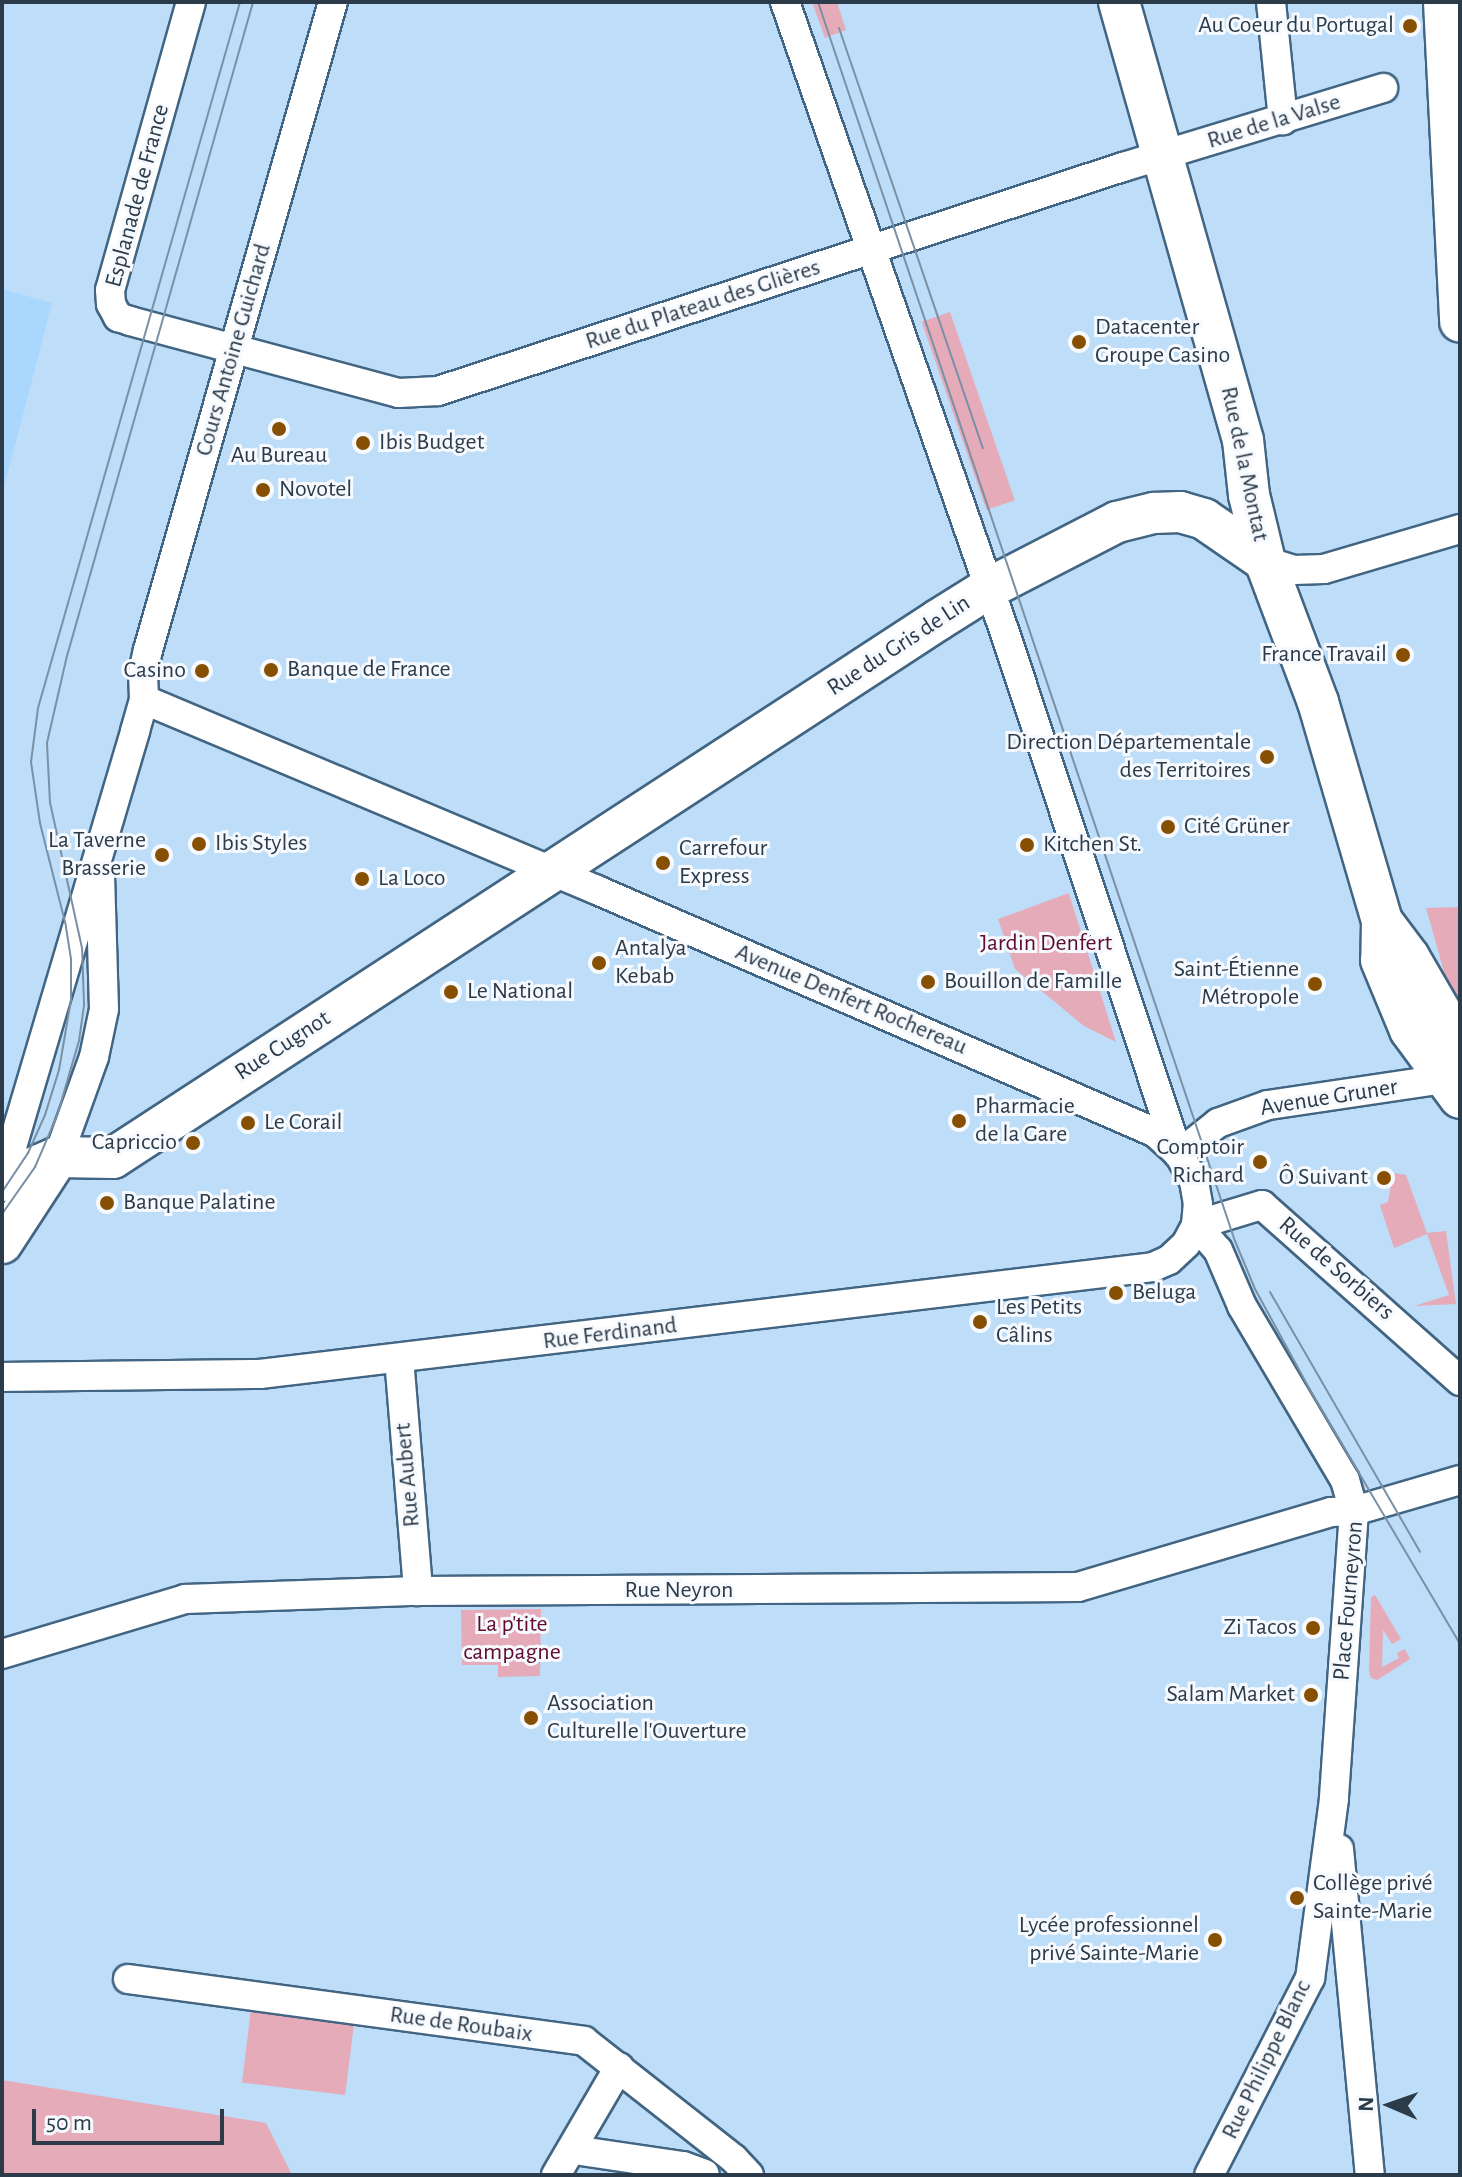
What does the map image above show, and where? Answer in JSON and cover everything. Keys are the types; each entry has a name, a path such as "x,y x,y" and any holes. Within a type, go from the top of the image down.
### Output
{"main road":[{"name":"Rue de la Montat","path":"1119,2 1243,440 1249,495 1265,561 1318,702 1382,921 1409,957 1431,1001 1455,1074"},
{"path":"1444,2 1454,66 1460,322"},
{"name":"Rue du Gris de Lin","path":"552,872 989,588 1117,522 1154,513 1180,512 1204,519 1265,561"},
{"name":"Rue Cugnot","path":"2,1181 58,1157 90,1160 113,1158 552,872"},
{"path":"2,1243 58,1157"}],"street":[{"name":"Esplanade de France","path":"191,2 110,290 111,304 118,317 236,351"},
{"name":"Cours Antoine Guichard","path":"2,1167 12,1147 144,700 148,650 236,351 333,2"},
{"path":"785,2 989,588 1179,1154"},
{"path":"1271,2 1283,120"},
{"name":"Rue de la Valse","path":"1165,156 1383,88"},
{"name":"Rue du Plateau des Glières","path":"236,351 399,393 438,391 1165,156"},
{"path":"1265,561 1294,570 1324,569 1460,529"},
{"name":"Avenue Denfert Rochereau","path":"144,700 1156,1133 1179,1154 1194,1181 1198,1204 1196,1225"},
{"path":"58,1157 94,1057 104,1009 100,853"},
{"name":"Avenue Gruner","path":"1179,1154 1218,1123 1246,1111 1455,1074"},
{"name":"Rue de Sorbiers","path":"1196,1225 1262,1205 1460,1381"},
{"path":"1196,1225 1218,1250 1242,1306 1345,1480 1354,1511"},
{"name":"Rue Ferdinand","path":"2,1377 260,1374 1153,1267 1169,1260 1186,1244 1196,1225"},
{"name":"Rue Aubert","path":"399,1358 418,1591"},
{"name":"Place Fourneyron","path":"1334,1799 1354,1511 1460,1480"},
{"name":"Rue Neyron","path":"2,1654 185,1599 418,1591 1078,1587 1331,1512 1354,1511"},
{"path":"1334,1799 1370,2175"},
{"name":"Rue Philippe Blanc","path":"1209,2175 1310,1978 1334,1799"},
{"name":"Rue de Roubaix","path":"128,1979 584,2041 742,2167"},
{"path":"556,2175 574,2150 619,2067"},
{"path":"574,2150 683,2166 705,2175 742,2167"}],"shaded area":[{"path":"2,289 52,303 2,495"}],"green space":[{"path":"812,2 837,2 846,30 825,38"},
{"path":"950,312 1015,500 986,510 922,322"},
{"name":"Jardin Denfert","path":"1069,893 1116,1042 1084,1026 1015,969 998,919"},
{"path":"1460,907 1460,1007 1448,986 1426,908"},
{"path":"1393,1173 1406,1175 1427,1233 1446,1231 1456,1304 1414,1306 1449,1295 1427,1234 1394,1248 1380,1205 1388,1202"},
{"path":"1375,1595 1401,1639 1392,1644 1383,1630 1382,1667 1399,1658 1397,1653 1405,1649 1410,1659 1377,1680 1371,1678 1369,1671 1371,1597"},
{"name":"La p'tite campagne","path":"541,1609 540,1676 498,1677 498,1665 462,1665 461,1610"},
{"path":"251,2009 354,2022 345,2095 242,2082"},
{"path":"2,2080 266,2123 292,2175 2,2175"}],"tram line":[{"path":"2,1192 28,1153 45,1115 59,1070 71,1000 71,959 66,926 40,823 31,762 38,708 240,2"},
{"path":"2,1214 35,1167 57,1116 79,1041 84,1004 82,948 50,803 47,743 67,656 253,2"},
{"path":"818,2 1235,1241 1255,1289 1314,1397 1460,1644"},
{"path":"839,28 983,448"},
{"path":"1270,1292 1420,1552"}],"place":[{"name":"Au Coeur du Portugal","path":"1410,26"},
{"name":"Datacenter Groupe Casino","path":"1079,342"},
{"name":"Au Bureau","path":"279,429"},
{"name":"Ibis Budget","path":"363,443"},
{"name":"Novotel","path":"263,490"},
{"name":"France Travail","path":"1403,655"},
{"name":"Banque de France","path":"271,670"},
{"name":"Casino","path":"202,671"},
{"name":"Direction Départementale des Territoires","path":"1267,757"},
{"name":"Cité Grüner","path":"1168,827"},
{"name":"Ibis Styles","path":"199,844"},
{"name":"Kitchen St.","path":"1027,845"},
{"name":"La Taverne Brasserie","path":"162,855"},
{"name":"Carrefour Express","path":"663,863"},
{"name":"La Loco","path":"362,879"},
{"name":"Antalya Kebab","path":"599,963"},
{"name":"Bouillon de Famille","path":"928,982"},
{"name":"Saint-Étienne Métropole","path":"1315,984"},
{"name":"Le National","path":"451,992"},
{"name":"Pharmacie de la Gare","path":"959,1121"},
{"name":"Le Corail","path":"248,1123"},
{"name":"Capriccio","path":"193,1143"},
{"name":"Comptoir Richard","path":"1260,1162"},
{"name":"Ô Suivant","path":"1384,1178"},
{"name":"Banque Palatine","path":"107,1203"},
{"name":"Beluga","path":"1116,1293"},
{"name":"Les Petits Câlins","path":"980,1322"},
{"name":"Zi Tacos","path":"1313,1628"},
{"name":"Salam Market","path":"1311,1695"},
{"name":"Association Culturelle l'Ouverture","path":"531,1718"},
{"name":"Collège privé Sainte-Marie","path":"1297,1898"},
{"name":"Lycée professionnel privé Sainte-Marie","path":"1215,1940"}]}
